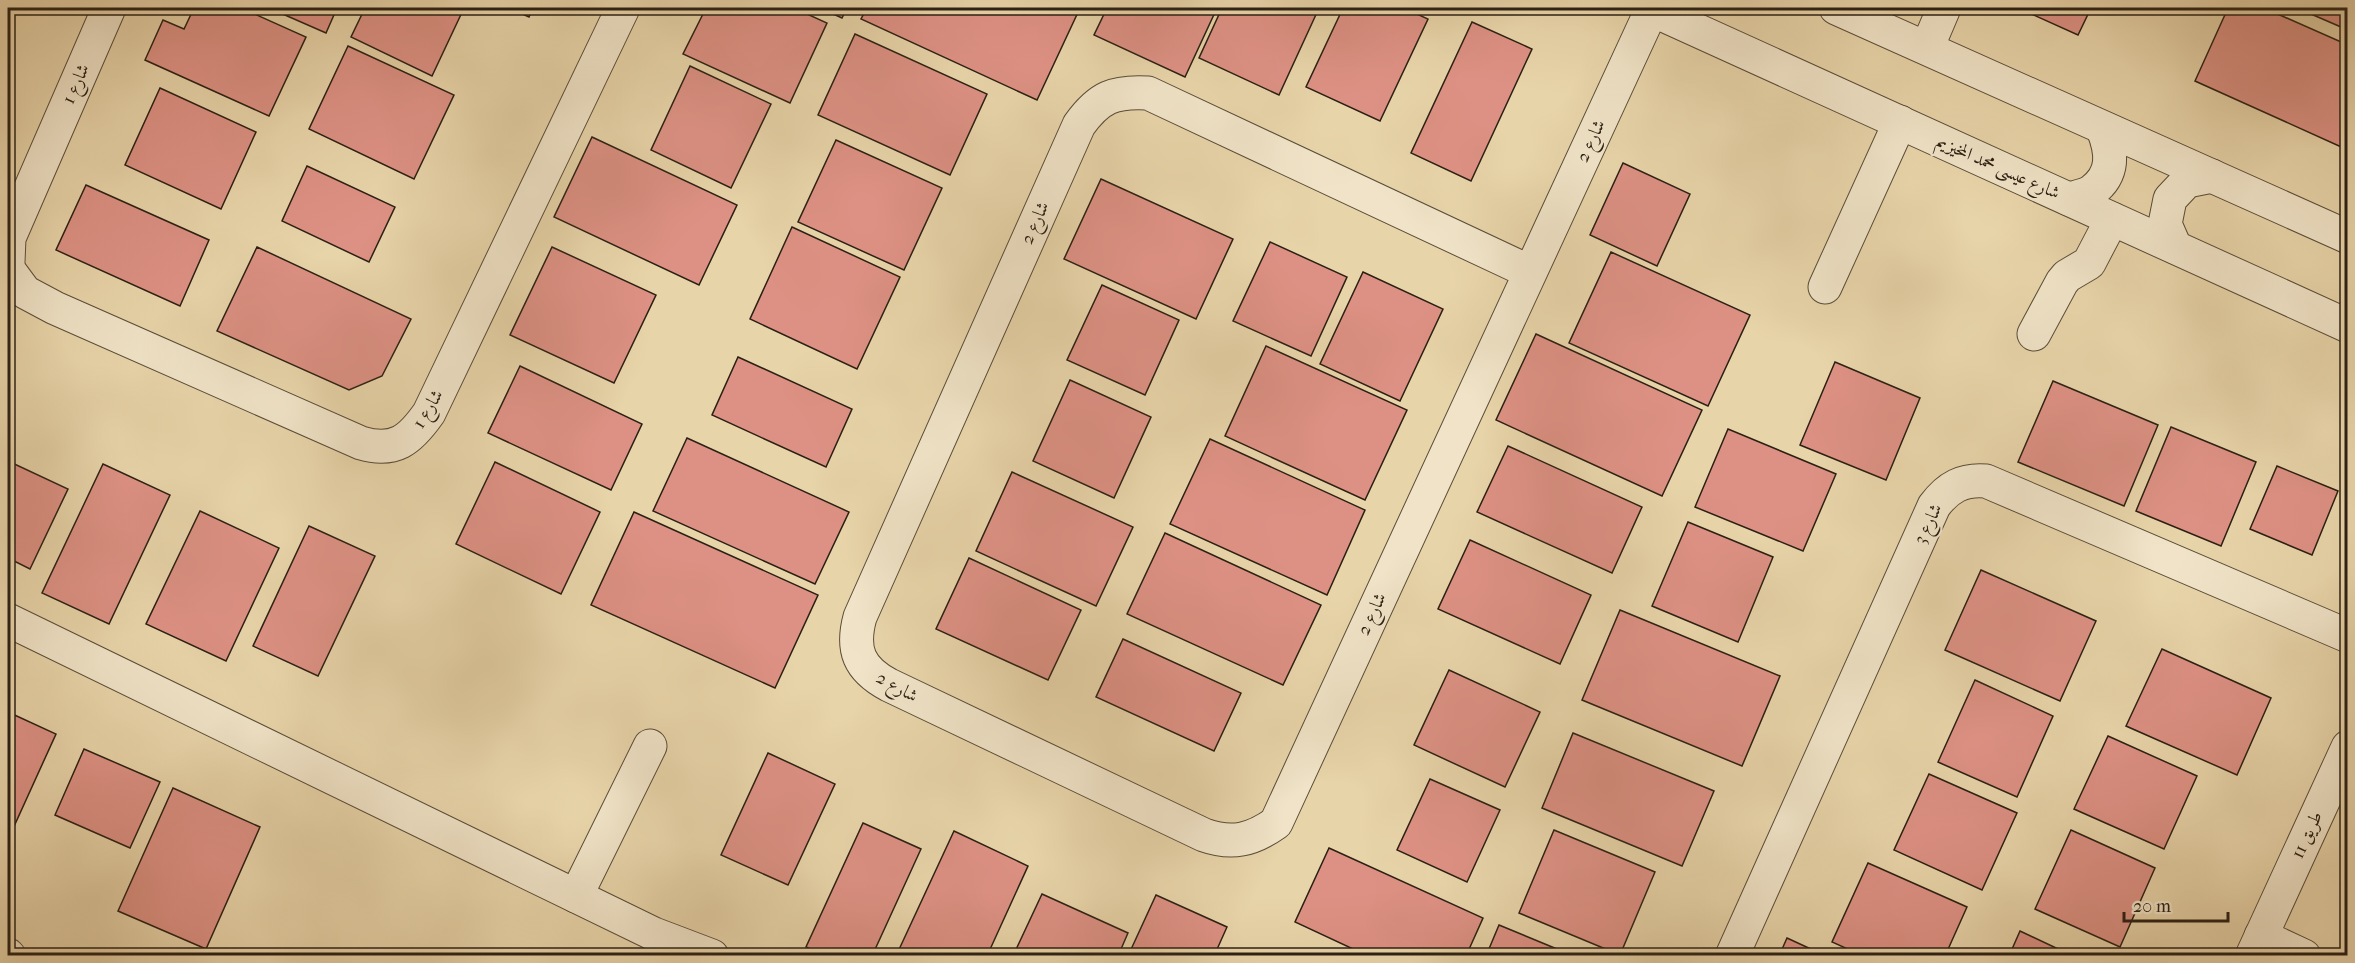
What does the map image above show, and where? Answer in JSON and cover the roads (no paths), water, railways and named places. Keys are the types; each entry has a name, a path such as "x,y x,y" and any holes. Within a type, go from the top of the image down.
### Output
{"street":[{"name":"شارع 1","path":"8,262 9,238 109,8"},
{"name":"شارع 1","path":"8,269 25,292 55,308 361,443 375,447 397,446 416,431 429,413 623,8"},
{"name":"شارع عيسى محمد المخيزيم","path":"1650,8 2348,326"},
{"name":"شارع 2","path":"1530,272 1148,93 1128,92 1108,97 1091,108 1079,125 861,617 856,633 857,650 863,665 875,677 889,685 1203,835 1231,841 1245,840 1275,823 1530,272 1650,8"},
{"path":"1836,8 2348,237"},
{"path":"1926,48 1944,8"},
{"path":"1825,287 1900,122"},
{"path":"2069,199 2092,192 2107,174 2111,151 2103,129"},
{"path":"2175,247 2165,224 2170,199 2187,181 2212,176"},
{"path":"2034,334 2062,282 2067,276 2089,263 2112,219"},
{"name":"شارع 3","path":"1732,956 1934,506 1951,488 1968,481 1986,481 2348,636"},
{"path":"8,620 576,896 651,945 712,956"},
{"path":"576,896 650,746"},
{"name":"طريق 11","path":"2257,946 2348,747"},
{"path":"2257,946 2304,956"}]}
